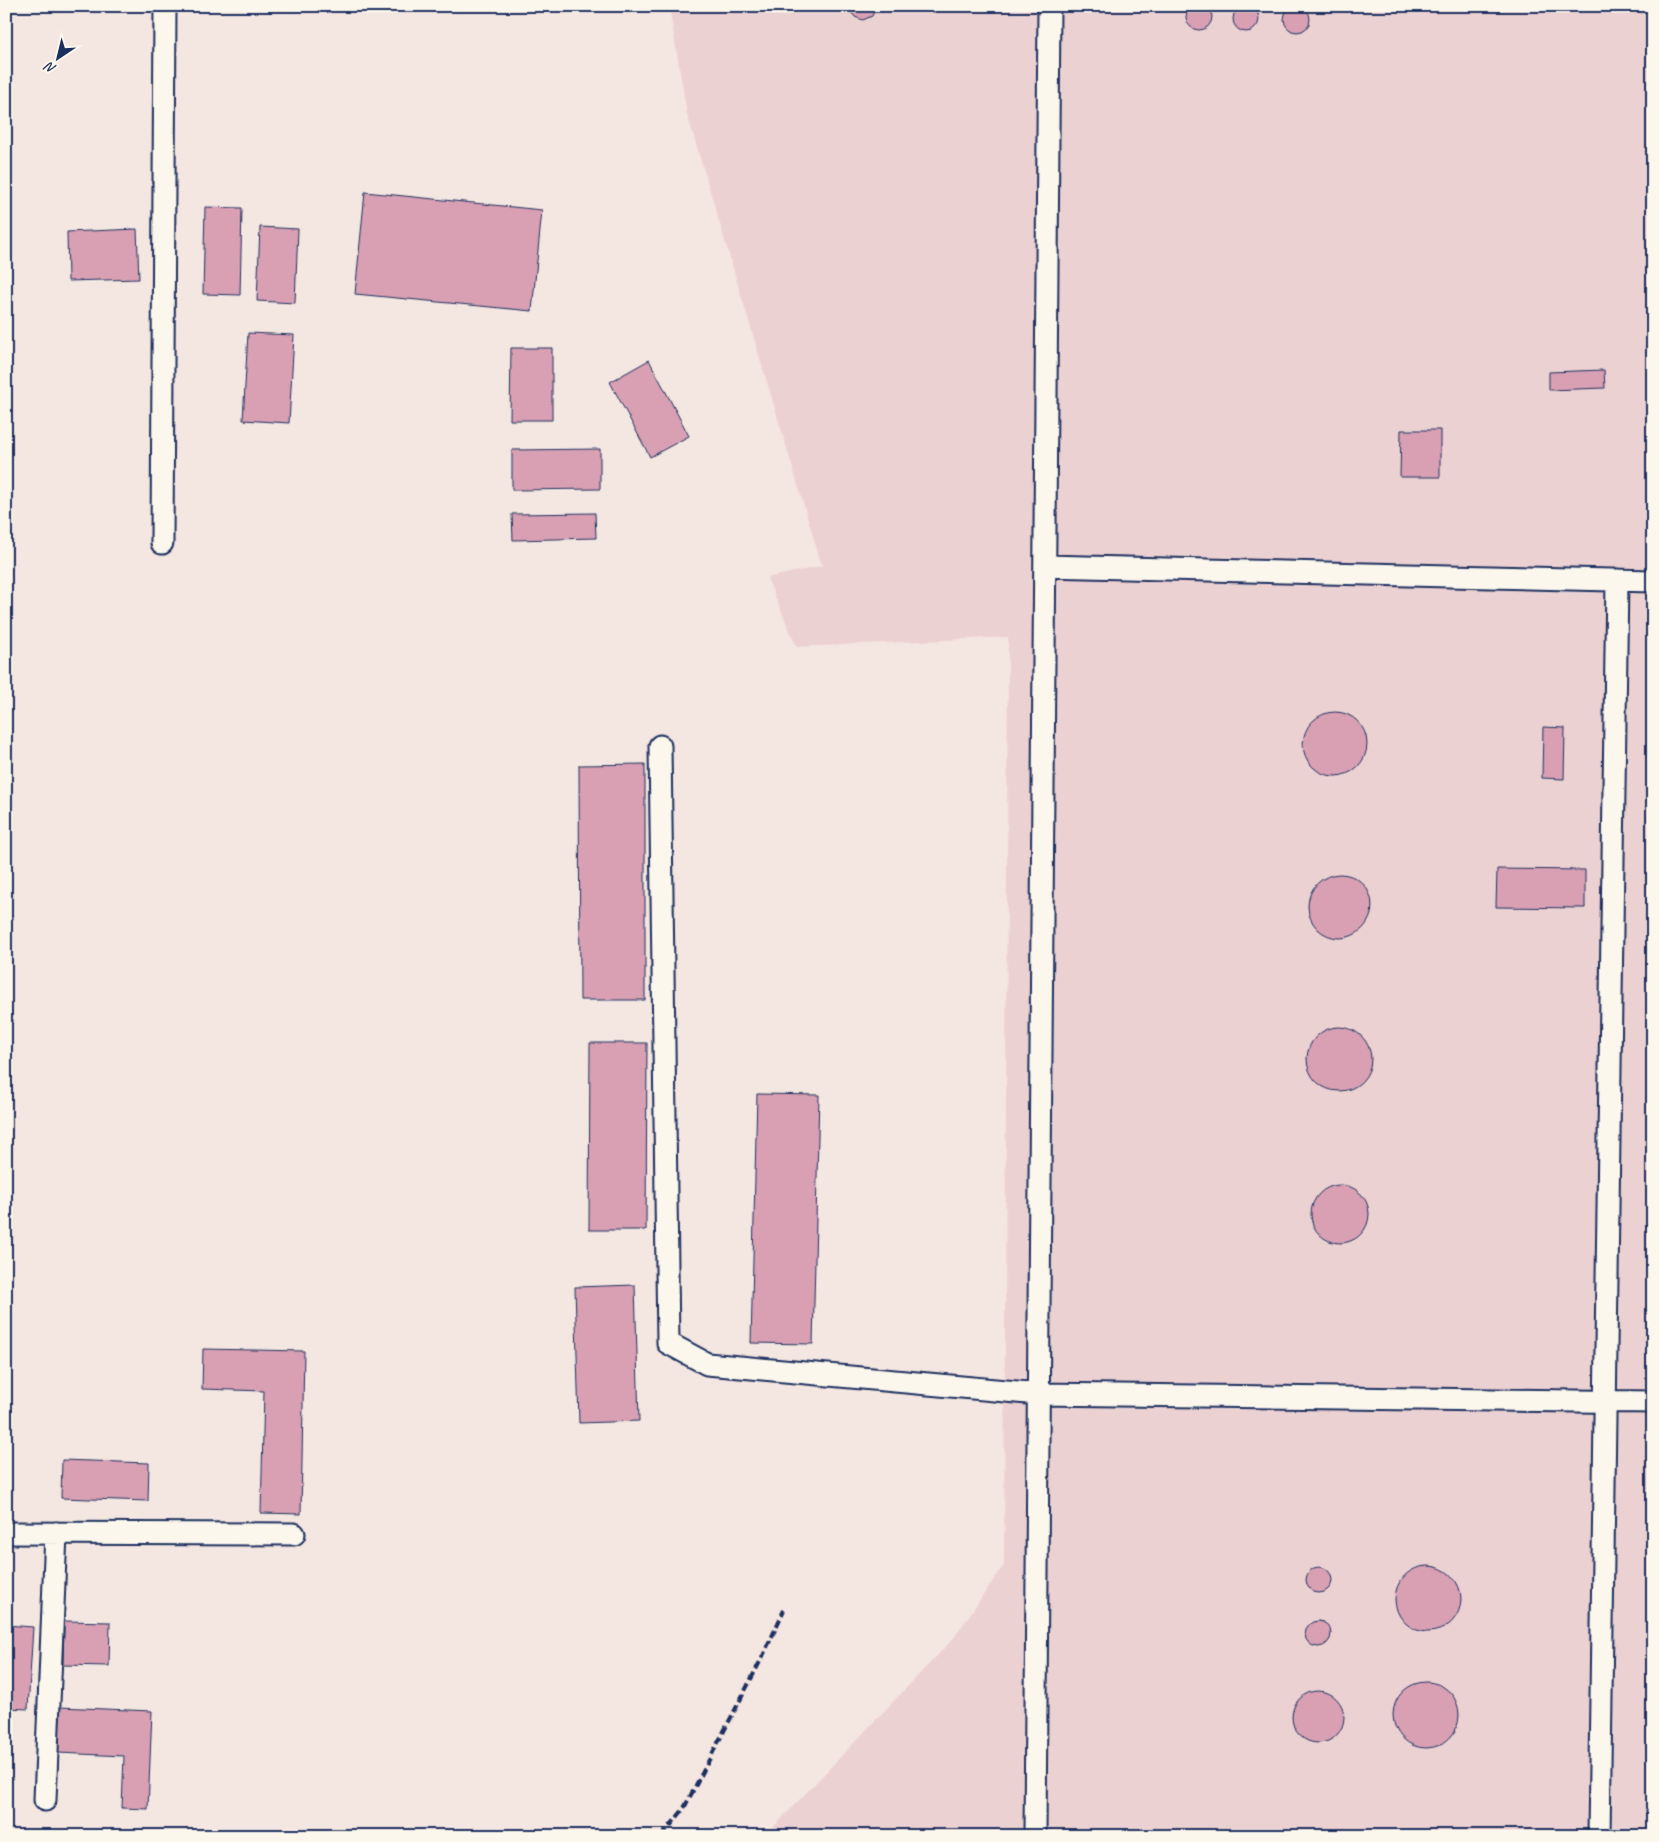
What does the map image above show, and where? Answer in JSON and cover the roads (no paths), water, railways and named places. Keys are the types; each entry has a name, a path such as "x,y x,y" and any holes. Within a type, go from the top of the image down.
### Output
{"street":[{"path":"162,543 165,6"},
{"path":"1036,1836 1049,6"},
{"path":"1045,566 1653,581"},
{"path":"1599,1836 1617,580"},
{"path":"660,746 668,1343 707,1364 1039,1394 1653,1402"},
{"path":"6,1533 294,1534"},
{"path":"45,1800 56,1533"}],"railway":[{"path":"662,1836 683,1810 763,1656 784,1610"}]}
